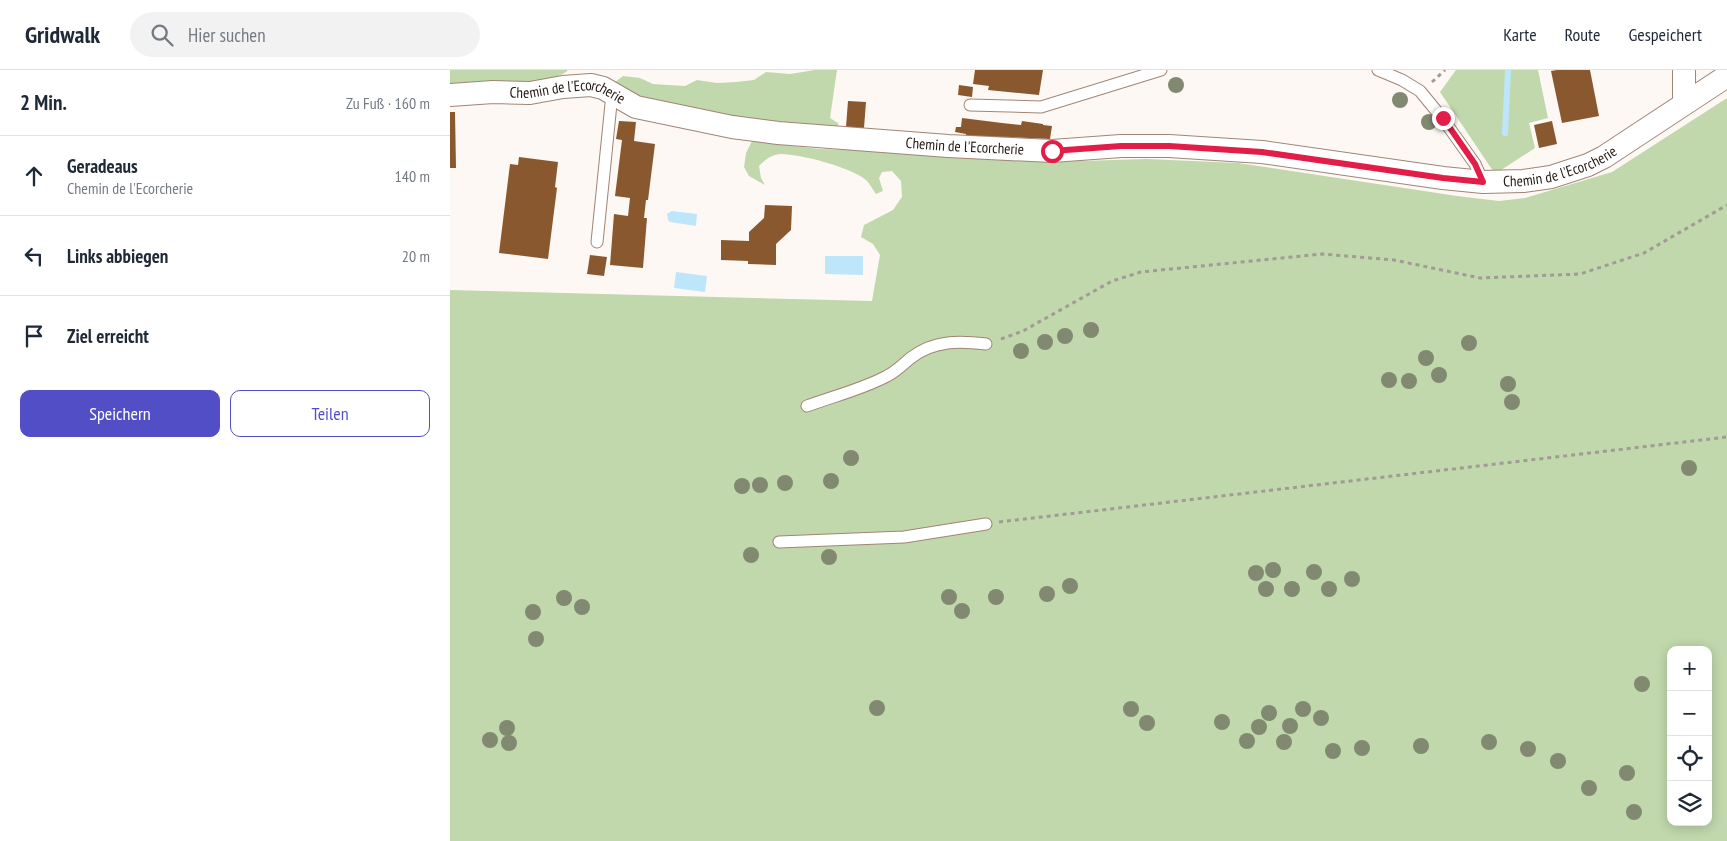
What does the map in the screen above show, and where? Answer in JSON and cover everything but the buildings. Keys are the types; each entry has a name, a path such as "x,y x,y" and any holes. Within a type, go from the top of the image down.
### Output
{"street":[{"path":"1684,70 1684,103"},
{"name":"Chemin de l'Ecorcherie","path":"450,95 493,92 530,93 563,87 590,77 612,94 636,107 732,127 778,133 1052,151 1131,146 1169,146 1262,152 1443,178 1483,182 1508,182 1552,177 1580,168 1604,157 1727,76"}],"lane":[{"path":"970,105 1040,107 1161,70"},
{"path":"1378,70 1402,80 1420,91 1443,118 1475,164 1483,182"},
{"path":"596,242 612,94"},
{"path":"807,406 888,376 921,350 934,345 961,341 986,344"},
{"path":"780,542 904,537 986,524"}],"path":[{"path":"986,344 1023,331 1112,281 1141,272 1322,254 1394,260 1480,278 1580,274 1644,253 1727,205"},
{"path":"986,524 1727,437"}],"green space":[{"path":"450,70 568,70 559,75 530,82 450,85"},
{"path":"815,70 837,70 830,118 838,123 839,130 743,118 663,103 638,95 615,82 623,76 640,78 653,84 685,86 697,80 717,83 736,82 754,80 766,72 790,74"},
{"path":"1456,70 1538,70 1548,118 1529,123 1535,148 1495,174 1440,92"},
{"path":"1727,98 1727,841 450,841 450,290 872,301 880,255 873,244 861,237 864,225 893,210 902,197 901,181 892,171 882,172 879,178 883,191 876,194 867,181 851,171 813,159 778,154 772,156 759,166 761,178 765,185 749,176 744,167 746,153 752,141 819,149 916,152 1048,162 1147,159 1238,163 1457,196 1499,201 1525,198 1612,172"}],"water":[{"path":"672,211 697,214 696,226 670,222 667,214"},
{"path":"825,256 863,256 863,275 825,274"},
{"path":"676,272 707,276 705,292 674,288"}],"waterway":[{"path":"1505,133 1508,70"}],"route":[{"path":"1052,151 1121,146 1169,146 1262,152 1483,182 1475,164 1443,118"}]}
